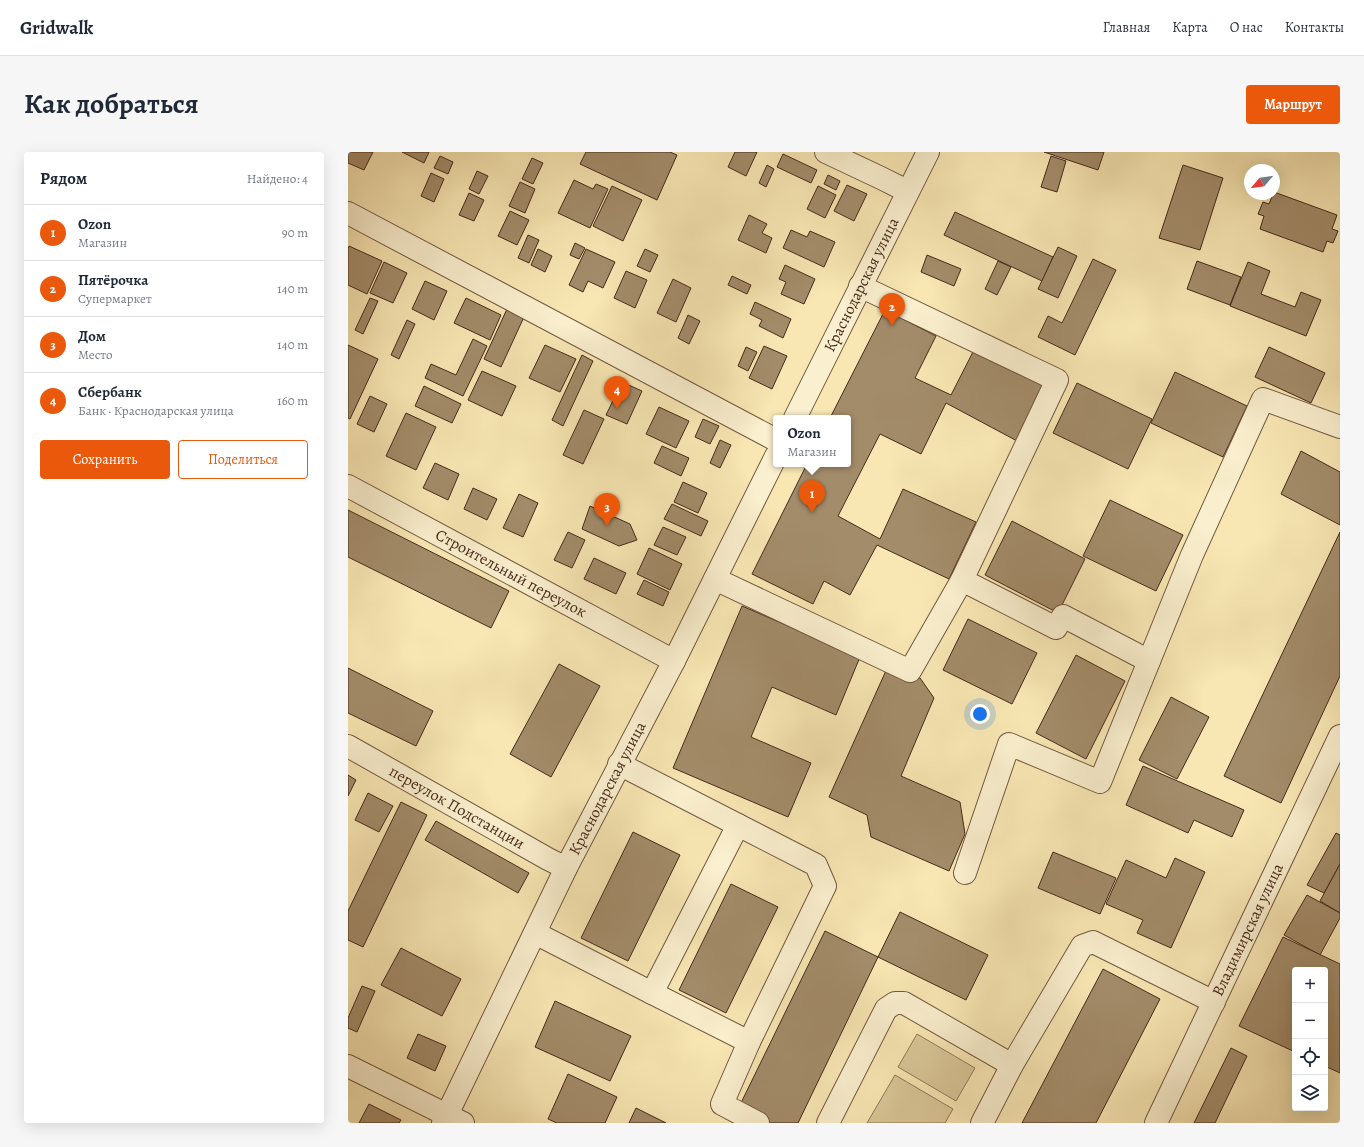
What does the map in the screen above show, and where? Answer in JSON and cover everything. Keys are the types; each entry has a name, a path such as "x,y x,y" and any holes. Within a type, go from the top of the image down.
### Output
{"street":[{"path":"826,152 882,178 907,192"},
{"name":"Краснодарская улица","path":"796,415 928,152"},
{"path":"348,213 773,438"},
{"path":"715,579 910,671 962,580 1057,380 860,286"},
{"path":"964,873 1009,744 1100,782 1192,555 1262,399 1340,427"},
{"name":"Краснодарская улица","path":"451,1120 535,933 566,868 674,661 773,462"},
{"name":"Строительный переулок","path":"348,486 674,661"},
{"path":"962,580 1056,628 1063,616 1149,661"},
{"name":"Владимирская улица","path":"1156,1123 1340,736"},
{"name":"переулок Подстанции","path":"348,746 566,868"},
{"path":"620,764 816,865 826,886 749,1042 722,1104 758,1123"},
{"path":"652,993 738,825"},
{"path":"535,933 749,1042"},
{"path":"982,1123 1012,1065 1082,946 1093,942 1214,1002"},
{"path":"828,1123 886,1009 895,1003 904,1003 1012,1065"},
{"path":"348,1066 451,1120"}],"shaded area":[{"path":"917,1034 975,1068 956,1101 898,1067"},
{"path":"895,1075 953,1109 945,1123 867,1123"}],"building":[{"path":"348,152 373,152 364,170 348,163"},
{"path":"402,152 429,152 424,163"},
{"path":"586,152 670,152 677,155 657,200 580,164"},
{"path":"735,152 757,152 746,176 728,167"},
{"path":"1044,152 1104,152 1098,170"},
{"path":"783,154 817,170 811,183 777,167"},
{"path":"440,156 453,162 448,174 434,168"},
{"path":"1051,156 1066,161 1057,192 1041,187"},
{"path":"532,158 543,163 533,184 522,179"},
{"path":"767,165 774,169 766,187 759,183"},
{"path":"1183,165 1223,178 1200,250 1159,238"},
{"path":"477,171 488,176 479,194 469,189"},
{"path":"431,173 444,179 434,202 421,196"},
{"path":"828,175 840,181 836,190 824,184"},
{"path":"574,180 593,189 596,184 608,189 590,228 558,213"},
{"path":"520,182 535,189 525,213 509,206"},
{"path":"847,185 867,194 854,221 834,211"},
{"path":"612,186 642,200 623,241 593,226"},
{"path":"818,186 836,195 825,218 807,209"},
{"path":"469,193 484,200 474,221 459,215"},
{"path":"1280,194 1337,215 1332,229 1338,231 1333,243 1327,241 1323,252 1260,229 1264,216 1258,214 1263,202 1269,204 1271,200 1280,200"},
{"path":"510,211 529,220 517,245 498,236"},
{"path":"955,212 1053,257 1042,281 944,235"},
{"path":"749,215 767,224 762,233 772,238 766,253 738,240"},
{"path":"791,230 807,237 810,231 835,242 824,267 783,248"},
{"path":"528,235 539,240 529,263 518,258"},
{"path":"575,243 585,248 579,259 570,255"},
{"path":"349,246 382,261 367,294 348,285"},
{"path":"1058,247 1077,256 1058,298 1038,289"},
{"path":"538,249 552,256 545,272 531,265"},
{"path":"586,249 615,262 603,288 588,281 583,292 569,285"},
{"path":"645,249 658,255 650,272 637,266"},
{"path":"927,255 961,269 954,286 921,272"},
{"path":"1093,259 1116,270 1075,355 1038,337 1048,316 1062,323"},
{"path":"998,261 1011,267 997,295 985,289"},
{"path":"1197,261 1241,277 1230,305 1187,289"},
{"path":"384,262 407,273 393,303 370,293"},
{"path":"1248,262 1270,271 1261,294 1295,307 1301,292 1321,300 1306,336 1230,306"},
{"path":"785,265 815,279 804,304 781,294 786,282 779,279"},
{"path":"626,271 647,280 635,308 614,298"},
{"path":"732,276 751,285 747,294 728,285"},
{"path":"673,279 691,288 676,322 657,313"},
{"path":"425,281 447,291 434,320 412,309"},
{"path":"370,298 378,301 363,334 355,330"},
{"path":"466,298 501,315 490,340 454,323"},
{"path":"755,302 791,319 783,338 759,326 762,320 750,314"},
{"path":"507,309 524,317 501,367 484,359"},
{"path":"885,310 936,336 915,378 951,395 976,346 1049,385 1019,442 946,403 921,454 880,434 838,516 880,539 903,489 976,522 949,579 877,545 850,595 824,581 813,604 752,574 806,467 851,467 851,415 832,415"},
{"path":"688,315 700,321 689,344 678,338"},
{"path":"407,320 415,324 399,359 391,355"},
{"path":"473,339 487,346 463,396 425,378 431,364 456,375"},
{"path":"348,345 378,359 350,419 348,418"},
{"path":"545,345 576,359 560,392 529,378"},
{"path":"764,346 787,356 772,389 749,378"},
{"path":"746,347 757,352 748,371 738,366"},
{"path":"1269,347 1325,373 1311,403 1255,377"},
{"path":"582,355 593,361 563,426 552,420"},
{"path":"482,371 516,386 502,416 468,400"},
{"path":"1175,372 1247,406 1223,457 1151,423"},
{"path":"622,382 642,391 627,424 606,415"},
{"path":"1077,383 1152,419 1128,469 1053,433"},
{"path":"424,386 461,404 452,423 415,406"},
{"path":"370,396 387,404 374,432 357,424"},
{"path":"659,407 689,421 676,448 646,434"},
{"path":"584,410 604,419 583,464 563,455"},
{"path":"406,413 436,427 416,470 386,456"},
{"path":"703,419 719,426 710,444 695,437"},
{"path":"720,440 731,445 720,468 710,463"},
{"path":"662,446 689,458 681,476 654,463"},
{"path":"1301,451 1340,472 1340,525 1281,494"},
{"path":"435,463 459,474 448,500 423,488"},
{"path":"683,482 707,493 698,513 674,502"},
{"path":"473,488 497,499 487,520 464,509"},
{"path":"519,494 538,503 523,537 503,528"},
{"path":"1110,500 1183,535 1156,591 1083,556"},
{"path":"672,504 708,521 701,536 664,519"},
{"path":"590,506 630,524 637,540 619,546 582,529"},
{"path":"348,510 509,591 491,628 348,557"},
{"path":"1012,521 1085,559 1058,613 985,575"},
{"path":"663,527 686,537 677,555 654,545"},
{"path":"568,532 585,540 572,568 554,560"},
{"path":"1340,532 1340,676 1281,803 1224,776"},
{"path":"649,548 682,564 670,590 637,574"},
{"path":"594,558 626,573 616,594 584,579"},
{"path":"644,580 669,592 663,606 637,594"},
{"path":"742,606 860,657 836,715 772,687 751,737 811,763 788,817 673,768"},
{"path":"968,619 1037,653 1012,704 943,670"},
{"path":"1076,655 1125,681 1086,759 1036,733"},
{"path":"559,664 600,686 551,777 510,754"},
{"path":"889,664 920,678 934,698 901,776 960,802 965,834 949,871 871,837 867,815 829,797"},
{"path":"348,668 433,711 416,746 348,713"},
{"path":"1171,697 1209,717 1177,779 1139,760"},
{"path":"1143,766 1244,810 1232,837 1194,820 1188,833 1126,805"},
{"path":"348,775 356,780 348,796"},
{"path":"368,793 393,806 379,832 355,820"},
{"path":"401,802 427,815 363,947 348,940 348,911"},
{"path":"436,821 529,873 518,893 425,840"},
{"path":"633,832 680,855 628,961 581,938"},
{"path":"1336,833 1340,835 1340,864 1324,893 1307,885"},
{"path":"1053,852 1116,878 1100,914 1038,888"},
{"path":"1175,858 1205,872 1171,948 1137,933 1143,920 1106,904 1126,860 1166,878"},
{"path":"1340,864 1340,913 1320,901"},
{"path":"731,884 778,907 726,1013 679,990"},
{"path":"1307,895 1340,913 1340,918 1320,955 1284,935"},
{"path":"900,912 988,955 966,1000 878,957"},
{"path":"825,931 878,957 798,1123 768,1123 738,1109"},
{"path":"1283,937 1340,964 1340,1073 1328,1067 1328,967 1292,967 1292,1051 1239,1026"},
{"path":"401,948 461,979 442,1016 381,985"},
{"path":"1103,969 1160,999 1096,1123 1022,1123"},
{"path":"362,986 375,991 357,1032 348,1028 348,1018"},
{"path":"555,1001 631,1036 610,1081 535,1047"},
{"path":"418,1034 446,1046 435,1071 407,1058"},
{"path":"1231,1048 1247,1056 1215,1123 1194,1123"},
{"path":"568,1074 617,1097 605,1123 557,1123 548,1119"},
{"path":"369,1104 401,1120 399,1123 359,1123"},
{"path":"636,1108 666,1123 629,1123"}],"place":[{"name":"Пятёрочка","path":"892,326"},
{"name":"Сбербанк","path":"617,409"},
{"name":"Ozon","path":"812,513"},
{"name":"Дом","path":"607,526"}]}
